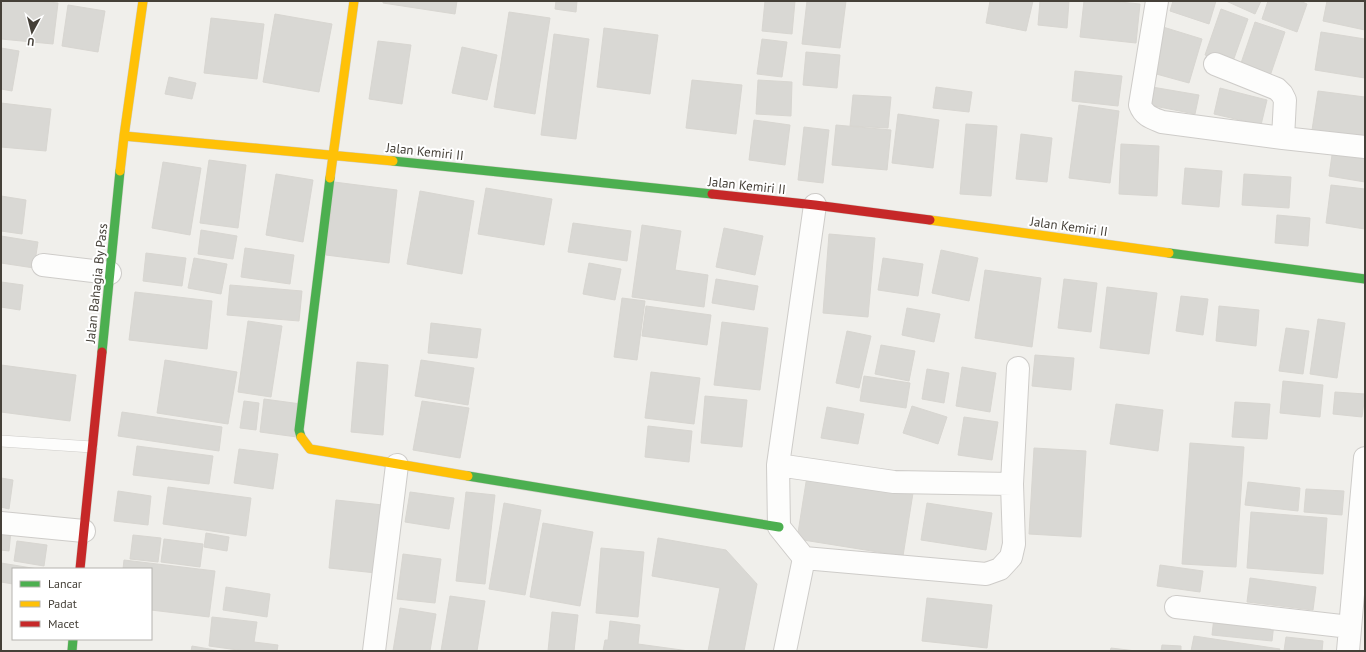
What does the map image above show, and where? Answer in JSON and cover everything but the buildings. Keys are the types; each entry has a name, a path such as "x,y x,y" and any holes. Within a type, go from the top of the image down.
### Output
{"street":[{"name":"Jalan Bahagia By Pass","path":"80,568 124,136 143,1"},
{"path":"354,1 333,155 299,430 302,440 310,449 397,465 779,527"},
{"path":"1157,1 1140,105 1142,111 1148,117 1162,122 1365,147"},
{"path":"1215,64 1277,89 1282,94 1285,100 1283,138"},
{"name":"Jalan Kemiri II","path":"124,136 333,155 815,205 1365,279"},
{"path":"815,205 778,465 779,527 804,558 986,574 1000,569 1011,557 1014,544 1012,484 1018,368"},
{"path":"43,265 110,272"},
{"path":"1348,651 1355,614 1365,458"},
{"path":"374,651 397,465"},
{"path":"778,465 894,482 1012,484"},
{"path":"1,523 84,531"},
{"path":"785,651 804,558"},
{"path":"1176,607 1355,614"},
{"path":"72,651 73,640"}],"lane":[{"path":"1,441 92,447"}],"traffic: fast":[{"path":"393,161 712,194"},
{"path":"102,352 120,171"},
{"path":"301,437 299,430 330,178"},
{"path":"1169,253 1365,279"},
{"path":"468,476 779,527"},
{"path":"72,651 73,640"}],"traffic: slow":[{"path":"120,171 143,1"},
{"path":"330,178 354,1"},
{"path":"124,136 393,161"},
{"path":"930,220 1169,253"},
{"path":"301,437 310,449 468,476"}],"traffic: jam":[{"path":"712,194 815,205 930,220"},
{"path":"80,568 102,352"}]}
